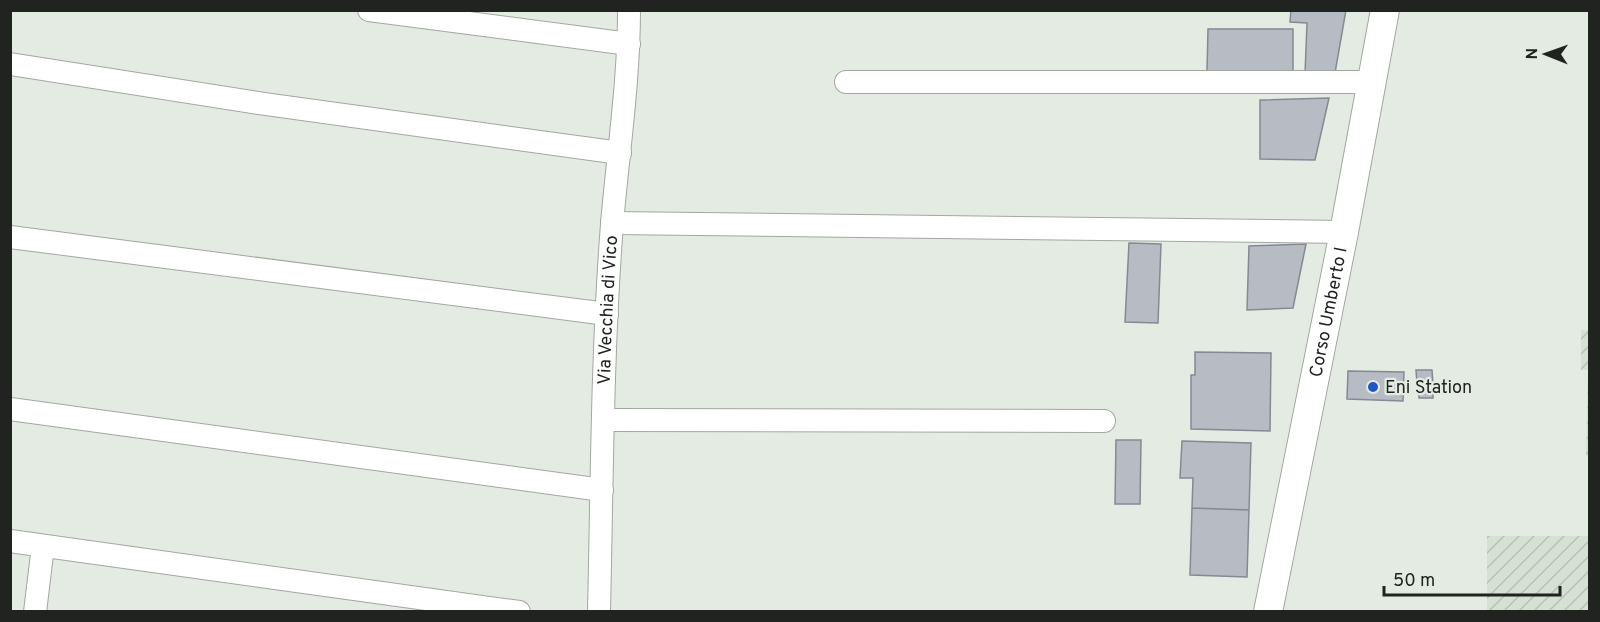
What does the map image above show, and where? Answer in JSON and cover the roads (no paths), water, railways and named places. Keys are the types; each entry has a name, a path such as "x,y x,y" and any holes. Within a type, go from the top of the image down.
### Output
{"street":[{"path":"369,10 629,44"},
{"name":"Via Vecchia di Vico","path":"599,612 606,314 629,44 629,10"},
{"name":"Corso Umberto I","path":"1268,612 1344,232 1385,10"},
{"path":"10,64 265,104 620,153"},
{"path":"846,82 1371,82"},
{"path":"612,223 1344,232"},
{"path":"10,237 606,314"},
{"path":"10,410 602,490"},
{"path":"603,420 1104,421"},
{"path":"10,541 519,612"},
{"path":"35,612 43,546"}],"place":[{"name":"Eni Station","path":"1373,387"}]}
